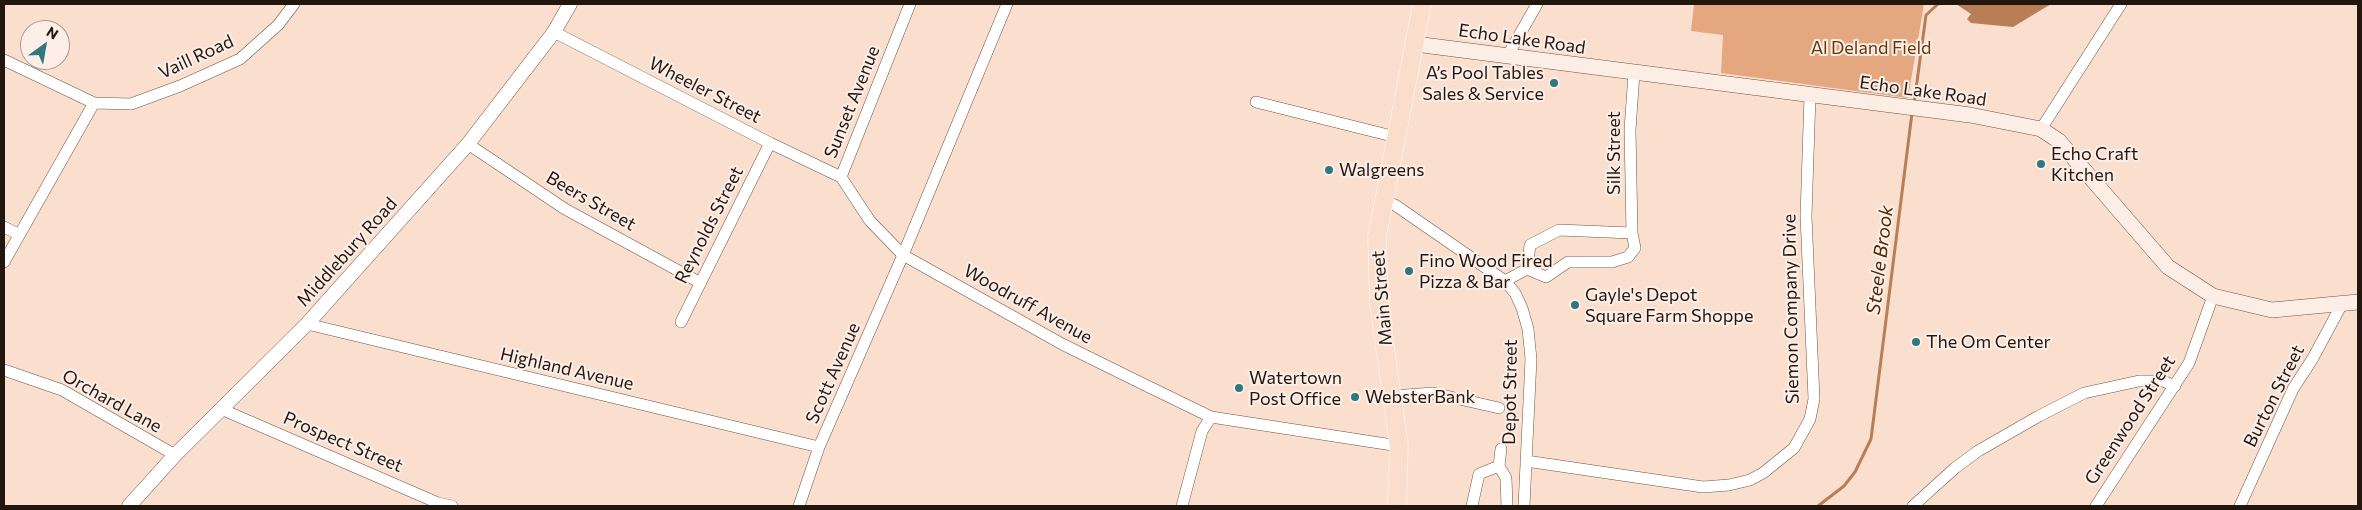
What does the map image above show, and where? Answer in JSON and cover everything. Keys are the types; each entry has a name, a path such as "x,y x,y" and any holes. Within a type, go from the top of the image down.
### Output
{"main road":[{"name":"Main Street","path":"1397,506 1399,446 1379,305 1376,258 1377,236 1422,4"},
{"name":"Echo Lake Road","path":"1415,44 1922,109 2041,129 2059,141 2168,267 2213,296 2272,310 2358,302"}],"street":[{"name":"Vaill Road","path":"94,103 131,104 180,86 240,59 278,26 294,4"},
{"name":"Middlebury Road","path":"129,506 175,455 307,324 468,144 554,32 570,4"},
{"name":"Sunset Avenue","path":"903,255 870,221 841,177 910,4"},
{"path":"903,255 1007,4"},
{"path":"1508,56 1537,4"},
{"path":"2041,129 2121,4"},
{"name":"Wheeler Street","path":"554,32 770,143 841,177"},
{"path":"4,60 94,103 18,234 4,262"},
{"name":"Silk Street","path":"1527,268 1546,277 1568,262 1612,262 1628,257 1635,248 1632,233 1630,130 1634,73"},
{"name":"Siemon Company Drive","path":"1526,461 1703,487 1729,485 1750,480 1763,473 1794,448 1810,419 1814,399 1806,216 1810,95"},
{"path":"1256,102 1370,133 1396,137"},
{"name":"Reynolds Street","path":"681,322 699,282 770,143"},
{"name":"Beers Street","path":"468,144 565,209 699,282"},
{"name":"Depot Street","path":"1383,200 1395,205 1505,281 1514,292 1522,308 1528,329 1531,358 1524,506"},
{"path":"4,227 18,234"},
{"path":"1505,281 1527,268 1530,244 1559,230 1632,233"},
{"name":"Woodruff Avenue","path":"903,255 1062,344 1211,417 1399,446"},
{"name":"Scott Avenue","path":"799,506 819,447 903,255"},
{"name":"Greenwood Street","path":"2096,506 2189,363 2213,296"},
{"name":"Burton Street","path":"2240,506 2294,389 2342,304"},
{"name":"Highland Avenue","path":"307,324 819,447"},
{"name":"Orchard Lane","path":"4,370 62,390 175,455"},
{"path":"1913,506 1955,468 1978,451 2038,416 2084,393 2139,380 2163,381 2175,386"},
{"path":"1393,396 1433,394 1499,408"},
{"name":"Prospect Street","path":"221,409 438,503 452,506"},
{"path":"1182,506 1202,431 1211,417"},
{"path":"1501,449 1499,466 1506,478 1507,506"},
{"path":"1472,506 1479,474 1499,466"}],"green space":[{"name":"Al Deland Field","path":"1694,4 1924,4 1908,98 1721,73 1723,35 1691,31"}],"shaded area":[{"path":"1956,4 2051,4 2013,27 1971,23 1967,19 1971,14"}],"waterway":[{"name":"Steele Brook","path":"1914,104 1926,15 1938,4"},
{"name":"Steele Brook","path":"1818,506 1844,486 1855,472 1871,439 1912,113"}],"place":[{"name":"A’s Pool Tables Sales & Service","path":"1554,83"},
{"name":"Echo Craft Kitchen","path":"2041,164"},
{"name":"Walgreens","path":"1329,170"},
{"name":"Fino Wood Fired Pizza & Bar","path":"1409,271"},
{"name":"Gayle's Depot Square Farm Shoppe","path":"1575,305"},
{"name":"The Om Center","path":"1916,342"},
{"name":"Watertown Post Office","path":"1239,388"},
{"name":"WebsterBank","path":"1355,397"}]}
